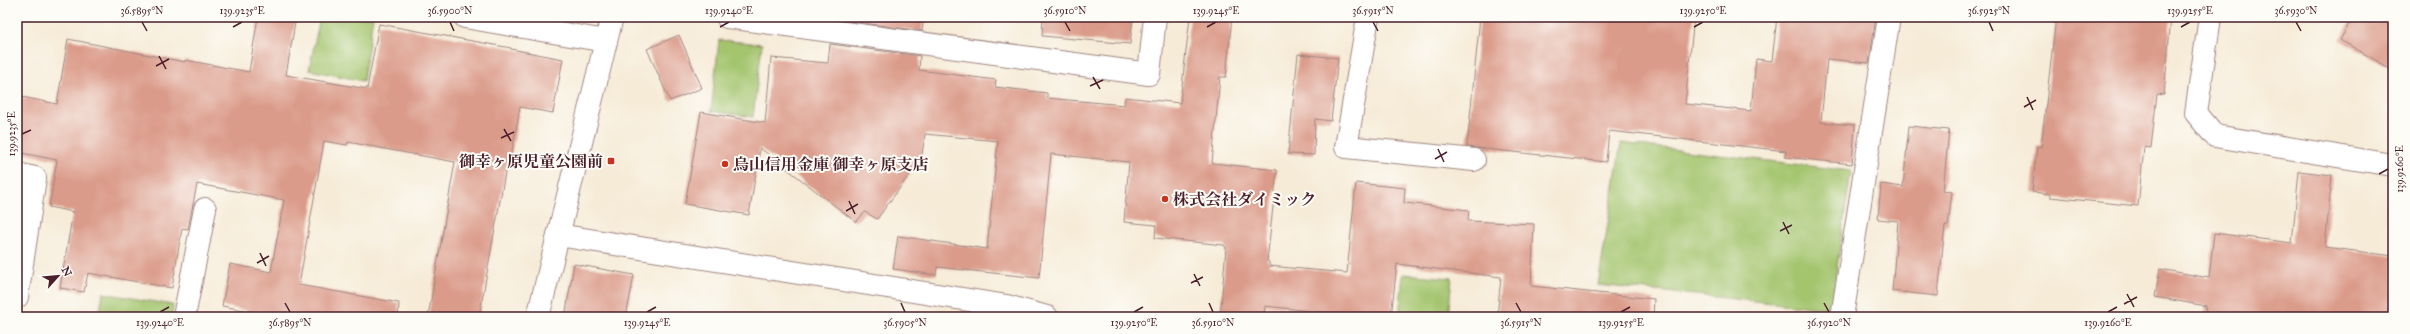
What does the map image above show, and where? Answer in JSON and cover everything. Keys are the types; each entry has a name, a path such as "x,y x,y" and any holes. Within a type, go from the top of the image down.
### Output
{"street":[{"path":"465,17 606,41"},
{"path":"538,317 612,17"},
{"path":"727,17 1149,74 1155,17"},
{"path":"1368,17 1346,147 1474,160"},
{"path":"1842,317 1889,17"},
{"path":"2210,17 2196,114 2215,136 2386,164"},
{"path":"17,174 35,178 17,297"},
{"path":"184,317 205,209"},
{"path":"558,235 1007,306 1047,317"}],"green space":[{"path":"320,17 373,17 363,81 309,70"},
{"path":"719,40 762,44 753,117 711,111"},
{"path":"1621,143 1851,171 1831,309 1598,285"},
{"path":"1403,274 1452,278 1448,317 1399,317"},
{"path":"103,293 173,305 172,317 99,317"}],"building":[{"path":"258,17 296,17 286,75 367,89 379,24 563,59 553,113 520,107 510,162 507,162 479,317 428,317 455,162 348,142 347,145 324,141 299,285 399,303 398,317 282,317 222,306 230,264 271,272 284,200 197,184 188,229 182,228 172,288 88,273 84,292 60,288 73,212 49,207 57,160 17,152 17,96 57,104 68,39 185,62 185,60 249,72"},
{"path":"833,17 924,17 922,31 833,19"},
{"path":"1043,17 1133,17 1130,44 1042,36"},
{"path":"1190,17 1232,17 1226,77 1220,77 1212,163 1277,170 1267,261 1269,262 1269,266 1347,273 1356,183 1405,188 1404,203 1469,210 1468,221 1534,224 1531,286 1654,299 1653,317 1497,317 1501,277 1397,264 1391,317 1349,317 1349,315 1265,306 1264,317 1220,317 1226,248 1224,245 1155,238 1156,225 1124,222 1129,162 1051,154 1039,278 937,267 936,275 893,269 898,236 987,249 998,141 925,134 920,168 915,167 877,219 865,212 856,222 760,148 749,215 685,204 701,112 765,123 771,58 828,63 830,44 920,56 919,70 996,80 995,87 1047,93 1047,98 1124,105 1125,97 1180,103"},
{"path":"1480,17 1694,17 1685,104 1751,111 1756,59 1772,61 1777,17 1876,17 1869,63 1827,59 1821,122 1855,125 1852,164 1785,157 1786,151 1609,131 1606,162 1467,147"},
{"path":"2056,17 2171,17 2164,95 2157,94 2151,148 2144,147 2138,206 2050,197 2050,194 2032,192 2037,146 2041,147"},
{"path":"2353,17 2393,17 2393,70 2340,40"},
{"path":"679,35 702,88 670,101 647,49"},
{"path":"1298,54 1338,58 1331,121 1315,119 1314,155 1288,154"},
{"path":"1909,126 1949,130 1943,191 1952,192 1948,226 1945,225 1938,296 1892,291 1898,221 1878,219 1881,184 1903,187"},
{"path":"2299,171 2332,175 2325,247 2393,256 2393,317 2204,317 2206,306 2155,297 2160,269 2209,278 2214,233 2292,243"},
{"path":"574,264 634,275 626,317 565,317"}],"place":[{"name":"御幸ヶ原児童公園前","path":"611,161"},
{"name":"烏山信用金庫 御幸ヶ原支店","path":"725,164"},
{"name":"株式会社ダイミック","path":"1165,199"}]}
